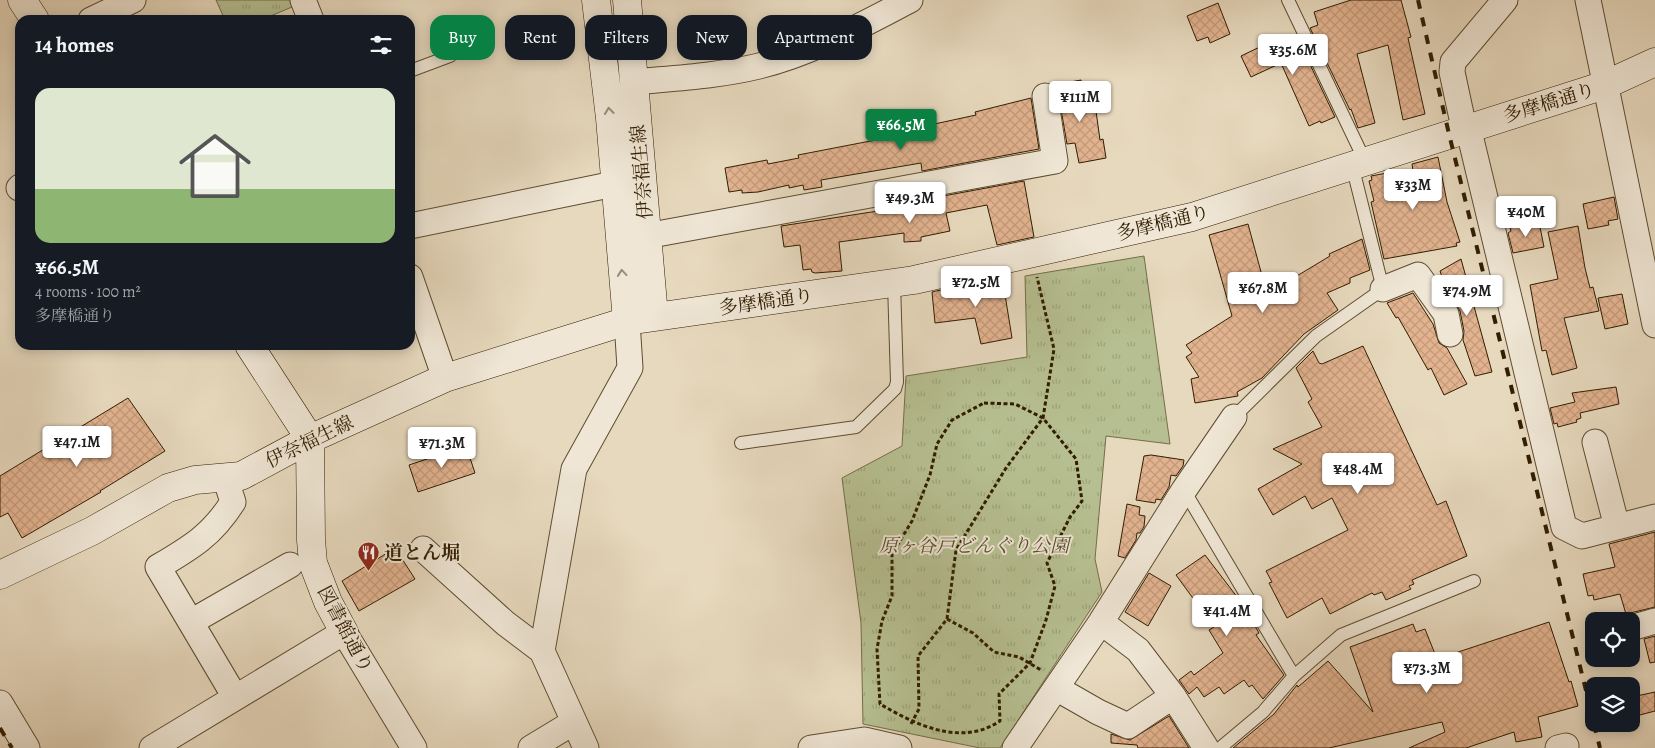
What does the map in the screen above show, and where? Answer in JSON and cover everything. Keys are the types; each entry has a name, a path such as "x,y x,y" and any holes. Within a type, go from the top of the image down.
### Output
{"street":[{"path":"22,0 32,15"},
{"path":"303,0 309,15"},
{"name":"伊奈福生線","path":"596,0 610,118 614,184 627,321"},
{"name":"伊奈福生線","path":"0,574 92,531 168,488 195,480 241,476 310,439 445,378 627,321 654,316 627,0"},
{"path":"634,82 719,74 761,66 840,36 910,0"},
{"path":"1505,0 1453,62 1452,72 1564,527 1582,536 1655,517"},
{"path":"1588,0 1655,325"},
{"path":"99,15 119,3"},
{"name":"多摩橋通り","path":"654,316 894,283 1192,217 1605,85 1655,62"},
{"path":"646,236 1056,160 1045,96"},
{"path":"415,225 614,184"},
{"path":"1383,289 1418,275 1446,314 1450,334"},
{"path":"415,291 445,378"},
{"path":"542,651 574,469 630,368 627,321"},
{"path":"251,350 310,439"},
{"path":"1014,748 1101,622 1184,490 1234,417"},
{"name":"図書館通り","path":"310,439 311,540 314,563 328,602 344,632 414,748"},
{"path":"1595,442 1617,527"},
{"path":"225,477 233,502 219,524 180,554 158,567 235,697"},
{"path":"423,549 505,623 542,651 586,748"},
{"path":"191,622 290,565"},
{"path":"1640,625 1655,620"},
{"path":"1101,622 1138,650 1172,696 1206,748"},
{"path":"152,748 344,632"},
{"path":"1056,688 1098,712 1128,726 1172,696"},
{"path":"0,703 27,748"},
{"path":"531,748 574,722"},
{"path":"811,748 864,740 899,748"}],"lane":[{"path":"1234,417 1316,336 1383,289 1359,163 1288,0"},
{"path":"415,69 439,60"},
{"path":"741,443 856,426 896,389 894,283"},
{"path":"1184,490 1294,676"},
{"path":"1220,748 1263,712 1294,676 1341,635 1474,581"}],"path":[{"path":"899,748 919,709 918,656 947,619 956,550 1006,468 1043,418 1054,349 1031,254"},
{"path":"984,403 1014,404 1043,418 1076,459 1082,501 1070,517 1047,563 1055,586 1046,620 1030,664 999,694 1000,721 991,727 962,735 912,723 880,704 876,650 882,621 892,596 892,554 912,521 930,475 937,444 952,420 984,403"},
{"path":"947,619 973,633 994,652 1019,657 1030,664"}],"green space":[{"path":"216,0 290,0 292,7 273,15 223,15"},
{"name":"原ヶ谷戸どんぐり公園","path":"1144,256 1170,444 1106,436 1095,559 1102,592 1000,748 980,748 863,724 861,623 842,478 902,446 906,376 1027,357 1025,276"}],"building":[{"path":"1351,0 1401,0 1411,37 1408,38 1425,114 1403,120 1388,45 1357,54 1375,123 1358,128 1351,109 1310,28 1318,25 1314,12"},
{"path":"1218,3 1230,34 1210,43 1208,37 1197,41 1187,16"},
{"path":"1296,35 1335,117 1309,126 1281,63 1251,77 1241,56 1266,44 1268,48"},
{"path":"1081,80 1082,89 1086,89 1088,112 1096,111 1100,140 1103,139 1106,158 1079,163 1075,143 1067,144 1058,92 1059,86"},
{"path":"1031,98 1039,149 922,171 921,163 821,180 822,187 804,190 803,185 789,188 789,185 758,192 742,193 742,190 729,192 725,168 767,160 768,164 799,158 798,155 917,132 916,128 976,115 975,112"},
{"path":"1438,157 1447,202 1460,242 1456,243 1457,246 1384,259 1371,202 1374,201 1369,181 1372,180 1371,176 1387,173 1388,177 1413,171 1412,164"},
{"path":"1024,181 1034,237 997,245 987,205 946,213 950,231 921,237 921,241 904,242 904,233 839,242 842,271 815,273 811,269 803,270 800,245 784,247 781,226 904,207 904,203 928,201 927,199"},
{"path":"1614,197 1618,219 1608,221 1609,225 1588,229 1583,204"},
{"path":"1539,222 1544,247 1513,253 1508,233 1511,231 1510,228"},
{"path":"1248,224 1267,294 1330,256 1329,254 1362,239 1370,270 1350,278 1350,283 1327,293 1338,310 1304,334 1262,378 1237,392 1238,396 1195,403 1191,379 1199,377 1186,357 1192,353 1186,345 1232,316 1209,235"},
{"path":"1578,226 1585,268 1590,288 1593,287 1599,311 1564,318 1577,368 1552,375 1546,350 1542,351 1530,285 1558,279 1548,232"},
{"path":"1461,259 1492,372 1475,376 1463,340 1464,331 1460,311 1446,289 1440,271"},
{"path":"1002,276 1012,338 981,344 975,318 935,323 932,292"},
{"path":"1413,293 1433,324 1439,343 1447,348 1467,384 1444,395 1431,368 1428,370 1398,317 1396,318 1387,303"},
{"path":"1622,294 1628,324 1605,329 1598,298"},
{"path":"1363,346 1437,505 1446,501 1467,556 1412,580 1414,584 1409,586 1411,589 1386,600 1382,592 1374,595 1372,593 1330,614 1322,598 1287,618 1269,583 1272,582 1266,571 1348,530 1332,498 1312,509 1305,496 1273,515 1258,489 1302,464 1273,449 1322,427 1308,402 1312,399 1296,368 1313,351 1319,363 1322,364"},
{"path":"1616,387 1619,404 1580,413 1581,418 1576,420 1577,422 1558,427 1557,423 1554,424 1550,408 1575,402 1572,393"},
{"path":"128,398 165,451 101,492 22,538 8,513 0,517 0,476"},
{"path":"466,446 475,473 418,492 409,465"},
{"path":"1151,455 1184,460 1183,466 1176,476 1171,475 1169,487 1161,500 1156,499 1155,503 1136,500 1144,456"},
{"path":"1127,504 1140,507 1139,515 1145,516 1144,527 1140,533 1137,533 1136,540 1125,558 1118,556"},
{"path":"1655,532 1655,607 1625,612 1620,594 1594,600 1593,595 1588,596 1583,574 1615,567 1609,544"},
{"path":"395,548 415,579 359,611 342,581"},
{"path":"1205,555 1241,602 1259,633 1256,635 1284,675 1263,699 1252,685 1249,687 1244,680 1224,694 1219,687 1204,697 1197,687 1189,694 1179,680 1191,671 1194,675 1223,653 1209,630 1214,627 1176,575"},
{"path":"1149,573 1171,586 1148,626 1125,612"},
{"path":"1549,622 1569,682 1571,681 1578,706 1538,717 1542,737 1516,742 1514,732 1466,748 1409,748 1445,732 1442,722 1329,748 1233,748 1274,714 1297,685 1298,687 1328,661 1373,712 1350,647 1413,624 1416,632 1425,629 1437,659"},
{"path":"1655,636 1655,662 1650,663 1644,639"},
{"path":"1655,692 1655,711 1640,715 1640,695"},
{"path":"1169,716 1189,748 1138,748 1137,745 1111,743 1111,734 1130,740"}],"railway":[{"path":"1418,0 1449,134 1585,686"},
{"path":"0,728 12,748"},
{"path":"1596,732 1600,748"}],"place":[{"name":"道とん堀","path":"368,571"}]}
